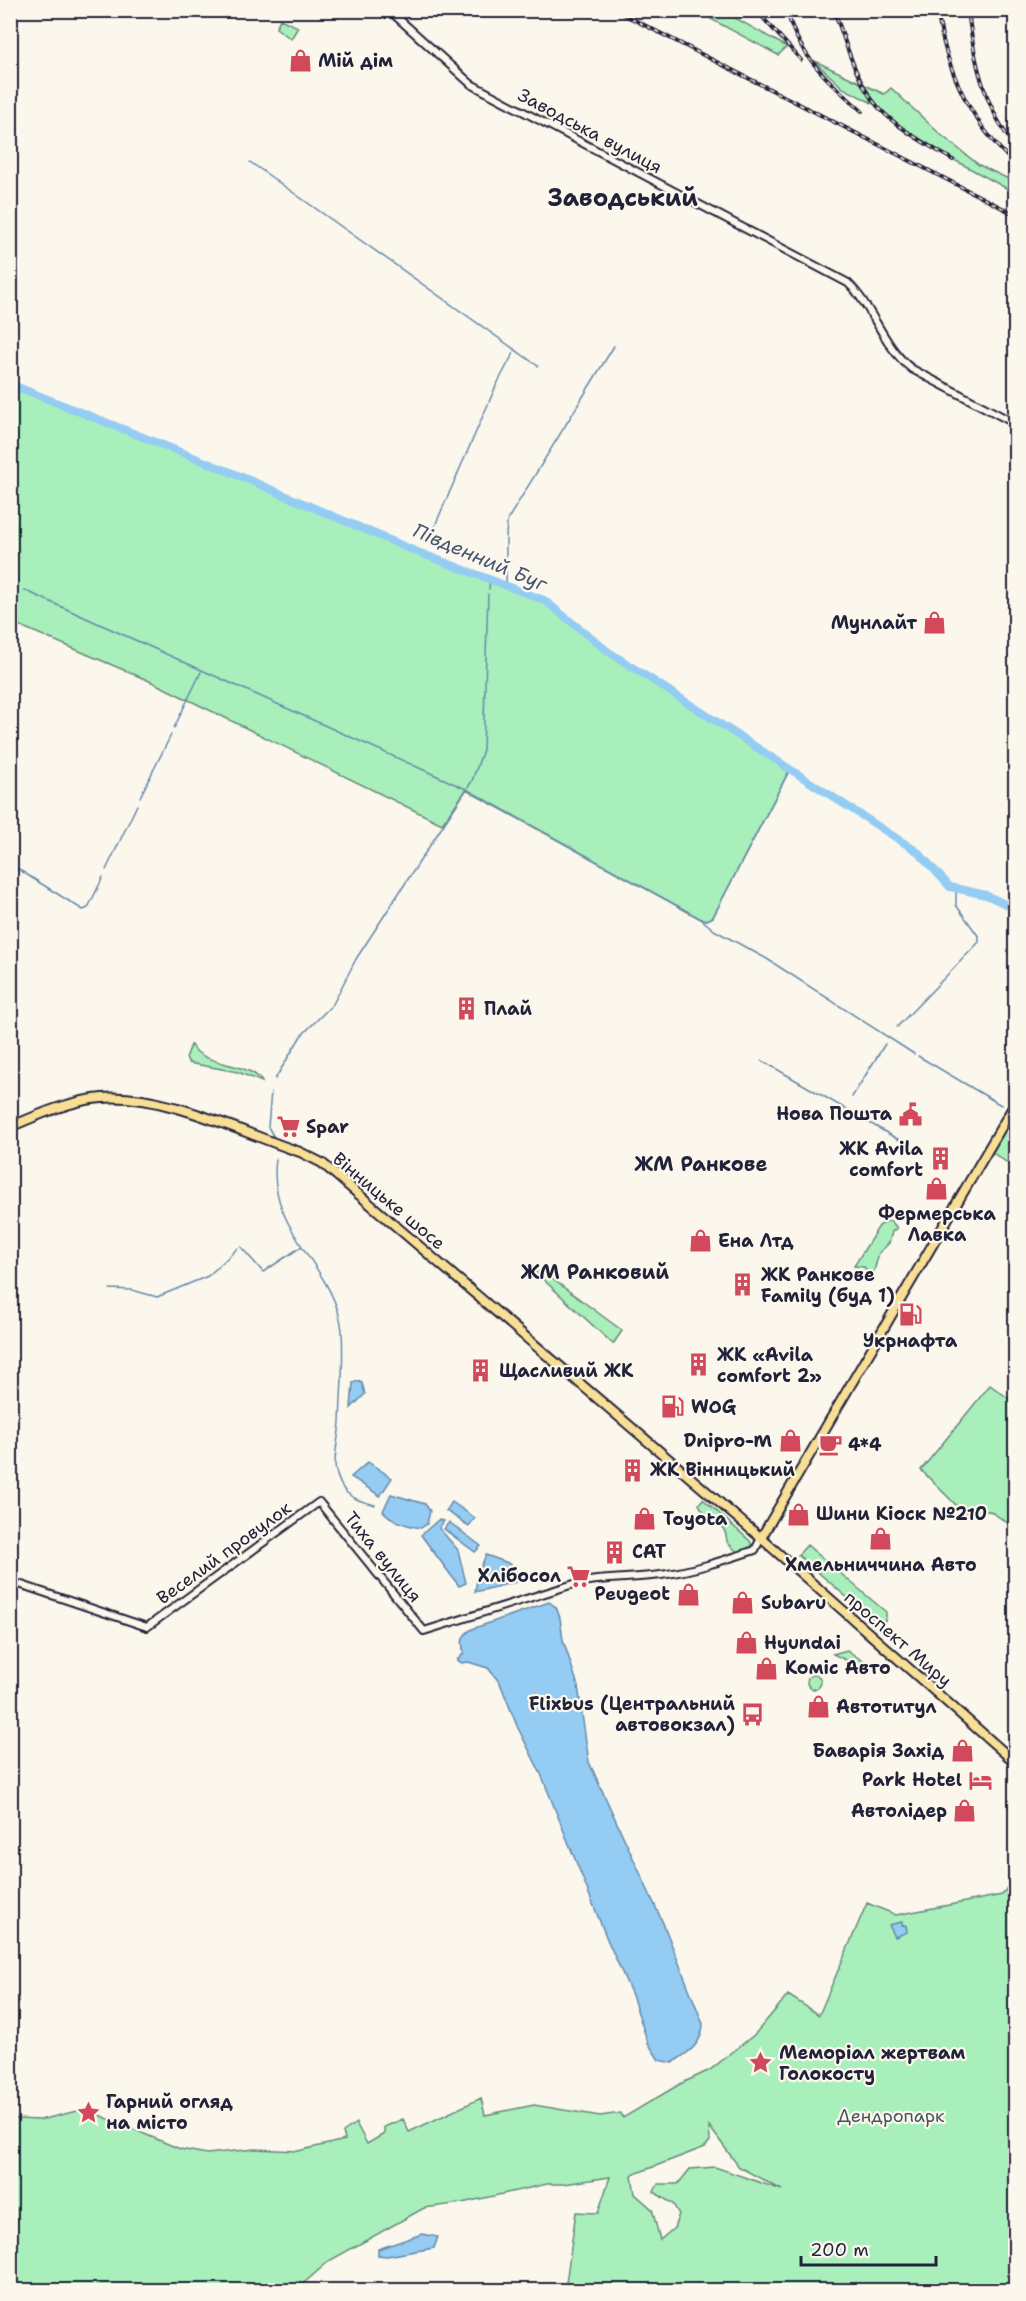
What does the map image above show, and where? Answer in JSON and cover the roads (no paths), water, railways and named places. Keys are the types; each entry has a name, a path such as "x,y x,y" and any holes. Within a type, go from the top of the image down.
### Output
{"main road":[{"name":"Вінницьке шосе","path":"10,1127 61,1108 101,1098 149,1100 315,1159 761,1538"},
{"path":"761,1538 1016,1102"},
{"name":"проспект Миру","path":"761,1538 1016,1762"}],"street":[{"name":"Заводська вулиця","path":"389,10 471,84 848,283 858,293 898,358 921,374 1016,424"},
{"name":"Тиха вулиця","path":"319,1502 424,1631 577,1582 600,1578 662,1575 733,1557 755,1550 761,1538"},
{"name":"Веселий провулок","path":"10,1581 147,1627 319,1502"}],"water":[{"path":"358,1381 362,1383 365,1394 351,1408 353,1383"},
{"path":"368,1462 392,1478 380,1496 351,1477"},
{"path":"391,1494 425,1504 430,1511 427,1524 421,1528 411,1526 387,1515 383,1511"},
{"path":"452,1502 475,1518 469,1526 446,1511"},
{"path":"438,1520 444,1521 439,1528 458,1550 466,1583 459,1586 421,1535"},
{"path":"449,1522 481,1546 475,1552 444,1529"},
{"path":"486,1555 508,1563 520,1575 520,1581 475,1592 478,1573"},
{"path":"549,1602 556,1607 560,1618 563,1640 578,1686 589,1762 663,1923 703,2024 697,2043 672,2063 659,2060 648,2043 632,1995 541,1774 517,1726 500,1683 488,1668 457,1660 464,1653 462,1642 464,1637 472,1629"},
{"path":"902,1922 902,1926 906,1925 907,1932 895,1937 889,1925"},
{"path":"422,2234 438,2237 434,2248 387,2256 378,2255 378,2249"}],"waterway":[{"path":"250,162 538,366"},
{"path":"506,585 508,519 614,346"},
{"path":"430,537 496,386 514,352"},
{"name":"Південний Буг","path":"10,384 228,471 415,551 544,600 609,652 918,852 950,887 986,895 1016,909"},
{"path":"489,589 490,579"},
{"path":"10,584 17,587"},
{"path":"24,590 466,789 701,919 714,930 767,959 914,1054"},
{"path":"275,1079 301,1036 333,1004 356,959 472,781 483,750 488,594"},
{"path":"174,728 201,672"},
{"path":"140,797 171,735"},
{"path":"702,919 707,920 713,917 790,769"},
{"path":"106,870 137,805"},
{"path":"10,864 83,910 88,908 103,877"},
{"path":"897,1027 979,942 979,937 956,905 956,890"},
{"path":"852,1097 885,1044"},
{"path":"918,1056 1001,1105"},
{"path":"761,1060 918,1151"},
{"path":"271,1092 268,1127 275,1139"},
{"path":"276,1159 276,1184 281,1207 291,1228 328,1287 337,1308 342,1331 340,1422 335,1458 337,1475 349,1495 375,1505"},
{"path":"241,1247 263,1272 301,1247"},
{"path":"110,1289 132,1290 157,1297 208,1276 238,1248"}],"railway":[{"path":"615,10 1016,215"},
{"path":"756,10 801,60"},
{"path":"787,10 798,41 806,54 826,78 862,111"},
{"path":"834,10 857,73 878,107 904,129 953,160"},
{"path":"968,10 982,83 996,116 1016,148"},
{"path":"938,15 948,57 964,97 987,133 1016,165"}],"place":[{"name":"Мій дім","path":"300,61"},
{"name":"Мунлайт","path":"935,623"},
{"name":"Плай","path":"466,1009"},
{"name":"Нова Пошта","path":"910,1114"},
{"name":"Spar","path":"288,1127"},
{"name":"ЖК Avila comfort","path":"941,1159"},
{"name":"Фермерська Лавка","path":"937,1188"},
{"name":"Ена Лтд","path":"700,1241"},
{"name":"ЖК Ранкове Family (буд 1)","path":"743,1285"},
{"name":"Укрнафта","path":"910,1315"},
{"name":"ЖК «Avila comfort 2»","path":"699,1365"},
{"name":"Щасливий ЖК","path":"481,1371"},
{"name":"WOG","path":"673,1407"},
{"name":"Dnipro-M","path":"790,1441"},
{"name":"4*4","path":"830,1445"},
{"name":"ЖК Вінницький","path":"632,1470"},
{"name":"Шини Кіоск №210","path":"798,1514"},
{"name":"Toyota","path":"645,1519"},
{"name":"Хмельниччина Авто","path":"881,1539"},
{"name":"САТ","path":"614,1552"},
{"name":"Хлібосол","path":"579,1576"},
{"name":"Peugeot","path":"688,1594"},
{"name":"Subaru","path":"743,1603"},
{"name":"Hyundai","path":"746,1643"},
{"name":"Коміс Авто","path":"767,1668"},
{"name":"Автотитул","path":"818,1707"},
{"name":"Flixbus (Центральний автовокзал)","path":"753,1714"},
{"name":"Баварія Захід","path":"962,1751"},
{"name":"Park Hotel","path":"980,1780"},
{"name":"Автолідер","path":"965,1811"},
{"name":"Меморіал жертвам Голокосту","path":"761,2063"},
{"name":"Гарний огляд на місто","path":"88,2112"}],"district":[{"name":"Заводський","path":"623,198"},
{"name":"ЖМ Ранкове","path":"701,1164"},
{"name":"ЖМ Ранковий","path":"595,1272"}],"park label":[{"name":"Дендропарк","path":"891,2116"}]}
